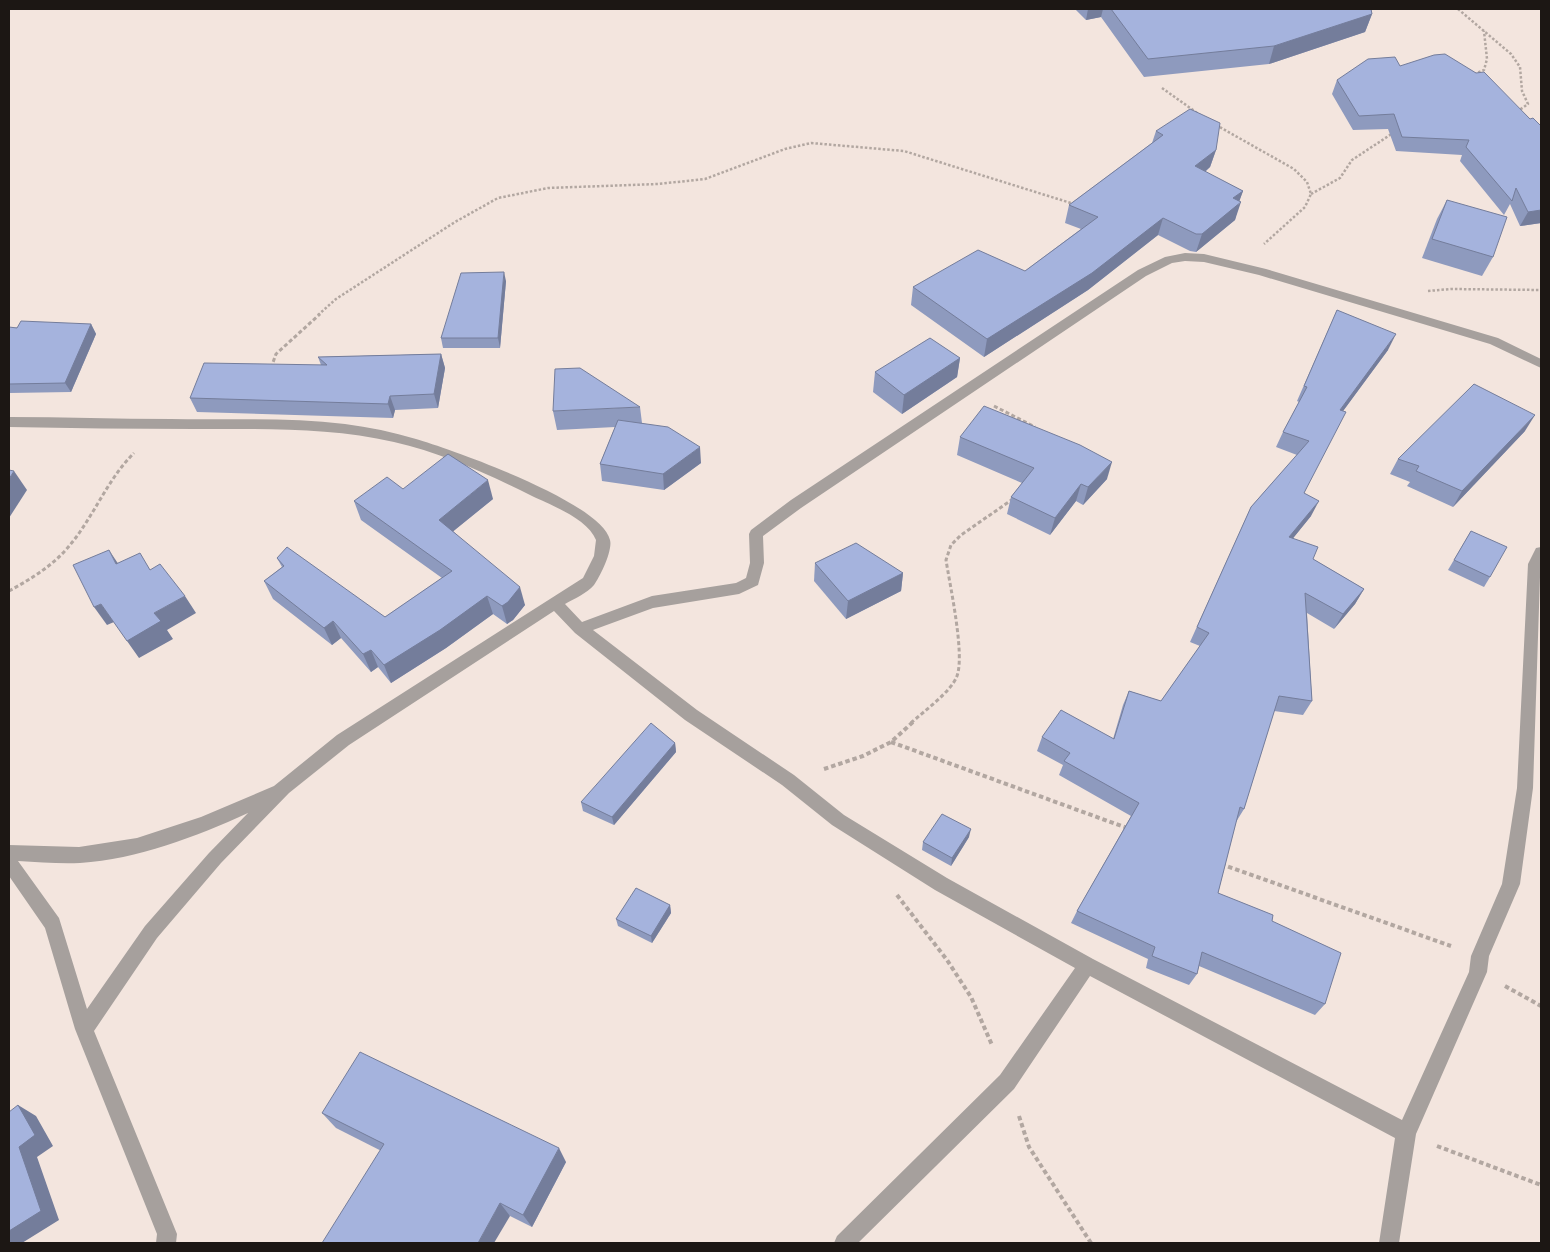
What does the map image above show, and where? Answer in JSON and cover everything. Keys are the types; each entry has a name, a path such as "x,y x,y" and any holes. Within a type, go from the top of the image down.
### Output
{"street":[{"path":"580,629 652,602 739,588 753,581 757,563 756,534 796,504 1142,273 1170,260 1185,256 1204,258 1262,272 1494,341 1541,364"},
{"path":"9,422 253,424 334,427 396,438 458,458 514,481 567,508 597,528 603,540 598,563 588,582 343,740 283,788 215,858 151,932 84,1029"},
{"path":"1389,1243 1406,1133 1479,964 1511,884 1525,788 1535,564 1541,552"},
{"path":"556,604 580,629 691,715 788,780 838,820 941,884 1087,965 1406,1133"},
{"path":"9,853 87,855 132,847 176,835 230,814 283,788"},
{"path":"9,862 53,924 84,1029 167,1234 166,1243"},
{"path":"844,1243 1007,1082 1087,965"}],"path":[{"path":"1458,9 1511,54 1520,67 1522,91 1528,104 1513,115"},
{"path":"1469,76 1484,70 1487,59 1484,31"},
{"path":"1162,88 1202,116"},
{"path":"1210,122 1294,169 1307,182 1311,194"},
{"path":"1262,272 1261,254 1264,243 1305,207 1311,194 1340,178 1352,160 1393,132 1401,130"},
{"path":"270,372 276,354 336,299 455,222 498,198 506,196 548,188 658,184 705,179 785,149 811,143 904,151 1083,207"},
{"path":"1424,292 1452,289 1541,290"},
{"path":"965,392 1043,431"},
{"path":"9,591 35,575 70,545 111,478 132,454 173,424"},
{"path":"788,780 863,756 891,742 948,689 957,676 960,654 946,560 951,545 961,535 1017,497"},
{"path":"891,742 1136,832"},
{"path":"1220,863 1479,964 1541,1006"},
{"path":"893,890 947,960 971,997 1007,1082 1029,1147 1091,1243"},
{"path":"1406,1133 1541,1185"}],"building":[{"path":"1111,9 1371,9 1372,14 1274,46 1148,59"},
{"path":"1445,54 1476,73 1484,72 1530,119 1533,118 1541,126 1541,210 1528,212 1516,188 1512,201 1466,147 1469,140 1402,137 1394,114 1359,116 1337,80 1368,59 1395,57 1400,66 1434,55"},
{"path":"1190,109 1220,123 1216,150 1195,166 1243,191 1233,198 1241,202 1202,234 1196,234 1163,218 1092,273 987,339 913,287 978,250 1025,271 1098,217 1069,205 1163,135 1156,131"},
{"path":"1447,200 1507,217 1493,257 1432,239"},
{"path":"504,272 498,338 441,338 461,273"},
{"path":"1337,310 1396,334 1340,410 1346,412 1304,493 1319,501 1289,537 1318,547 1313,559 1364,589 1343,614 1305,593 1312,701 1279,696 1244,809 1240,807 1218,893 1273,915 1272,921 1341,953 1325,1004 1202,952 1197,974 1152,956 1155,947 1077,911 1139,803 1064,761 1070,753 1042,737 1061,710 1114,739 1129,691 1161,701 1209,633 1197,627 1251,507 1309,441 1283,432 1307,387 1304,386"},
{"path":"21,321 91,324 65,383 9,384 9,327 17,328"},
{"path":"930,338 960,358 904,395 875,372"},
{"path":"441,354 434,394 390,396 388,404 190,398 204,363 327,365 318,357"},
{"path":"580,368 640,407 553,411 555,369"},
{"path":"1474,384 1535,415 1462,491 1416,471 1419,466 1398,459"},
{"path":"984,406 1080,445 1112,462 1088,487 1081,484 1055,518 1011,497 1034,468 960,437"},
{"path":"618,420 668,427 700,447 663,474 600,464"},
{"path":"448,454 488,480 439,520 520,587 508,602 502,606 487,596 440,630 384,665 371,650 363,654 333,621 324,628 264,581 284,566 277,558 287,547 385,617 452,571 354,501 387,477 403,489"},
{"path":"9,470 14,471 9,479"},
{"path":"1471,531 1507,547 1490,577 1454,560"},
{"path":"856,543 903,573 848,601 815,563"},
{"path":"109,550 116,564 140,553 150,570 160,564 185,596 154,613 161,621 127,641 101,604 94,607 73,565"},
{"path":"651,723 675,743 612,817 581,802"},
{"path":"942,814 971,829 952,858 923,842"},
{"path":"636,888 670,905 651,936 616,919"},
{"path":"360,1052 559,1148 523,1215 500,1203 478,1243 322,1243 384,1144 322,1113"},
{"path":"18,1105 35,1135 19,1147 41,1211 9,1231 9,1112"}]}
